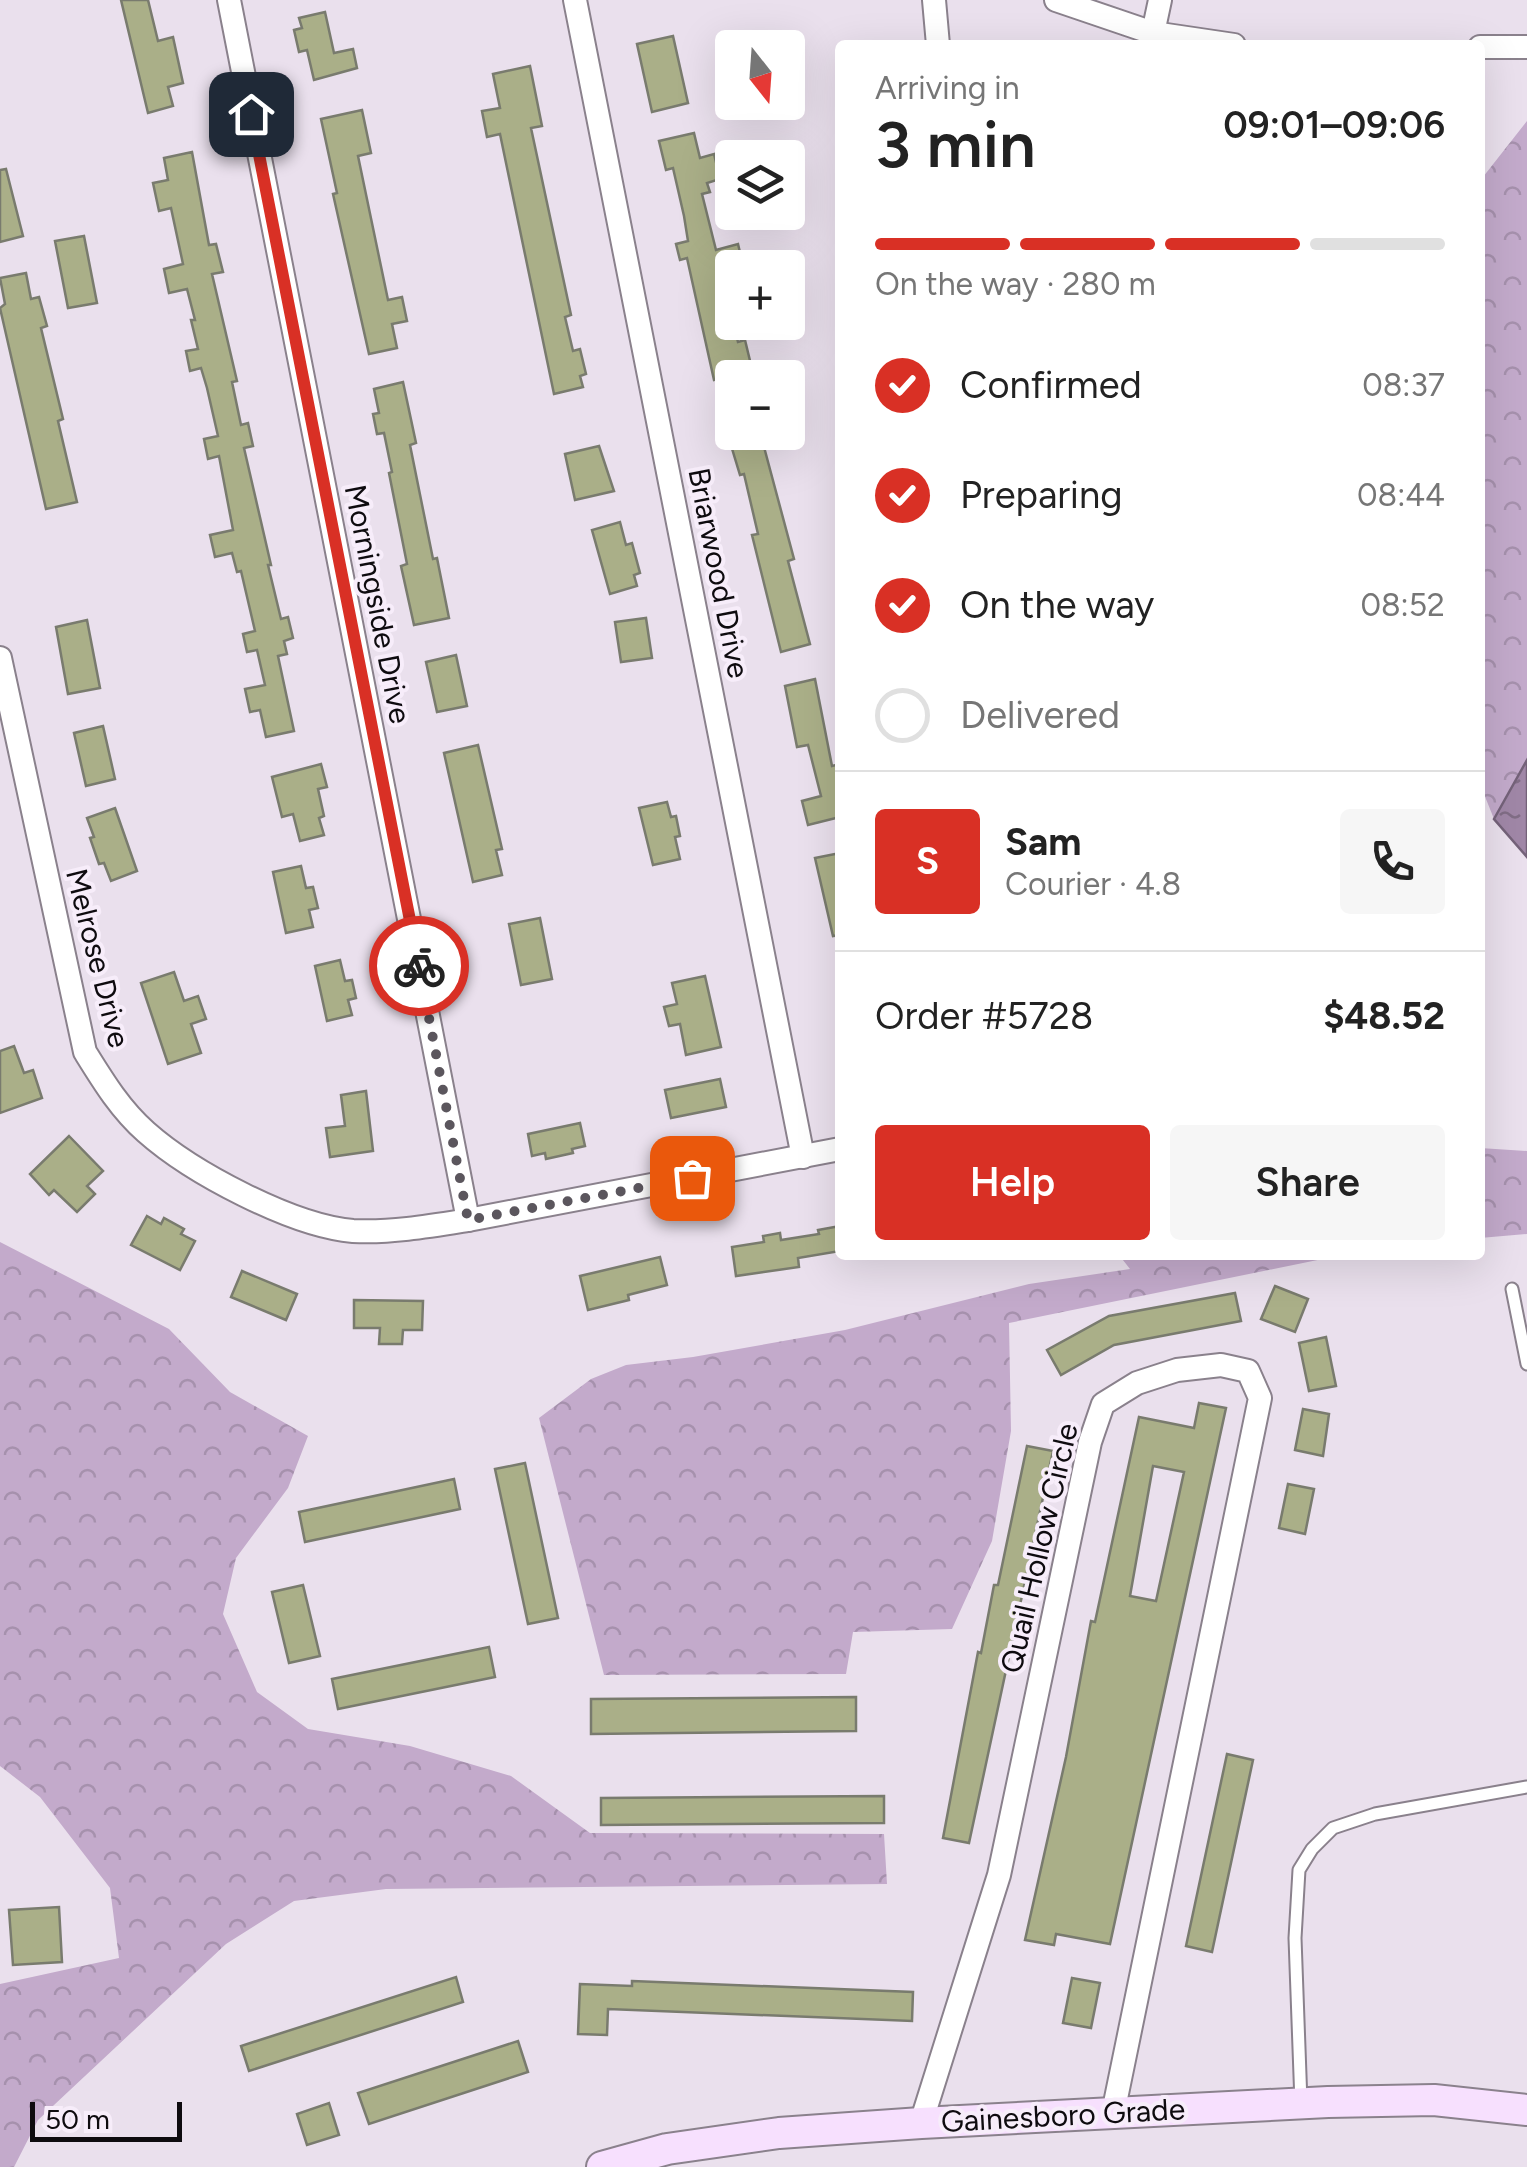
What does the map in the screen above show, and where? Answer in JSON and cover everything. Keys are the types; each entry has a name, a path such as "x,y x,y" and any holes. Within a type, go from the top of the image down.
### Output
{"main road":[{"name":"Gainesboro Grade","path":"602,2167 667,2149 779,2133 920,2123 1434,2100 1527,2110"}],"street":[{"name":"Morningside Drive","path":"229,0 468,1220"},
{"name":"Briarwood Drive","path":"575,0 803,1157"},
{"path":"934,0 938,40"},
{"path":"1056,0 1154,33 1201,40"},
{"path":"1154,33 1160,0"},
{"path":"1485,47 1527,48"},
{"name":"Melrose Drive","path":"0,658 86,1052 110,1094 146,1132 187,1162 275,1209 310,1221 352,1230 409,1229 835,1150"},
{"name":"Quail Hollow Circle","path":"920,2123 999,1875 1090,1442 1103,1404 1137,1383 1177,1370 1221,1365 1248,1371 1260,1398 1113,2113"}],"lane":[{"path":"1512,1289 1527,1364"},
{"path":"1301,2103 1295,1938 1299,1870 1312,1849 1332,1828 1374,1814 1527,1787"}],"green space":[{"path":"1527,121 1527,760 1494,819 1485,796 1485,174"},
{"path":"1485,1148 1527,1151 1527,1234 1485,1238"},
{"path":"0,1242 169,1329 230,1392 308,1436 288,1488 236,1558 223,1614 257,1692 308,1729 410,1746 511,1776 590,1833 884,1834 887,1884 386,1889 294,1901 226,1944 38,2120 14,2167 0,2167 0,1984 119,1958 110,1888 40,1797 0,1766"},
{"path":"1123,1260 1318,1260 1009,1323 1011,1431 992,1541 952,1629 853,1632 846,1674 604,1675 539,1418 591,1379 626,1365 845,1330 1029,1284 1130,1269"}],"water":[{"path":"1527,760 1527,857 1494,819"}],"building":[{"path":"121,0 148,0 158,41 173,37 183,83 168,87 173,106 148,113"},
{"path":"325,12 334,53 353,49 357,68 314,80 307,50 299,52 294,30 302,28 299,18"},
{"path":"673,36 688,103 652,112 637,44"},
{"path":"530,66 542,126 531,128 571,315 565,317 573,351 580,349 586,374 580,376 583,387 554,394 500,134 487,137 482,111 500,108 493,74"},
{"path":"362,110 371,153 358,156 388,300 402,297 407,321 392,324 397,348 369,354 333,194 337,193 321,119"},
{"path":"694,133 700,158 714,154 715,158 715,181 707,183 710,192 702,194 716,250 715,340 745,340 750,360 715,360 714,380 687,258 680,260 676,244 688,241 673,168 666,170 659,141"},
{"path":"192,152 209,245 216,244 223,272 212,274 237,381 232,382 241,425 248,423 253,446 244,448 268,565 281,619 288,617 293,638 284,641 287,654 278,656 294,731 266,737 260,710 250,712 245,689 265,685 257,650 247,652 243,634 255,631 241,571 237,572 232,553 215,557 210,535 233,530 219,456 208,459 204,439 218,436 201,368 190,371 186,351 198,349 187,289 169,293 164,269 183,264 171,208 159,211 153,183 168,180 164,158"},
{"path":"6,169 23,236 0,242 0,170"},
{"path":"84,236 97,303 68,308 55,241"},
{"path":"738,244 739,250 716,250"},
{"path":"26,273 31,299 39,297 47,326 41,328 63,419 58,421 77,502 46,509 0,308 5,304 0,278"},
{"path":"403,382 416,443 410,445 449,618 414,625 401,566 407,564 389,473 392,472 384,433 377,434 373,414 379,413 374,389"},
{"path":"599,446 614,491 575,500 565,454"},
{"path":"732,450 765,450 794,559 788,561 810,644 781,652 752,535 758,534 744,474 740,475"},
{"path":"620,522 626,545 632,543 640,573 634,575 637,586 610,594 592,530"},
{"path":"646,618 652,658 621,662 615,622"},
{"path":"87,620 100,688 68,694 56,627"},
{"path":"456,655 467,706 437,712 426,662"},
{"path":"815,679 832,766 835,765 835,818 808,825 802,801 821,796 808,745 797,747 785,686"},
{"path":"103,726 115,779 86,786 74,733"},
{"path":"478,745 502,849 496,850 502,875 473,882 444,753"},
{"path":"321,764 327,787 318,789 324,835 300,841 293,814 282,817 272,777"},
{"path":"667,802 671,817 676,816 680,859 653,865 639,808"},
{"path":"115,808 137,871 111,881 104,863 99,864 87,818"},
{"path":"835,854 835,936 833,936 815,858"},
{"path":"301,866 306,888 313,887 318,908 309,910 313,927 286,933 273,872"},
{"path":"540,918 552,979 521,985 509,924"},
{"path":"340,960 345,981 352,980 356,998 348,1000 352,1015 327,1021 315,966"},
{"path":"174,972 184,1001 198,996 206,1019 191,1024 201,1053 168,1064 141,983"},
{"path":"705,976 721,1047 686,1055 680,1024 669,1026 664,1007 677,1004 672,983"},
{"path":"14,1046 24,1073 33,1070 42,1098 0,1113 0,1051"},
{"path":"720,1079 726,1107 671,1118 665,1090"},
{"path":"366,1091 373,1151 330,1157 326,1128 345,1126 341,1095"},
{"path":"580,1123 585,1146 546,1159 545,1153 532,1156 528,1134"},
{"path":"69,1136 103,1171 87,1186 95,1194 77,1212 54,1190 49,1195 30,1174"},
{"path":"147,1216 161,1224 164,1218 184,1229 181,1234 195,1241 180,1270 131,1245"},
{"path":"835,1227 835,1252 798,1258 799,1267 736,1276 732,1247 764,1242 763,1236 780,1233 781,1240 819,1234 818,1230"},
{"path":"660,1257 667,1285 588,1310 580,1276"},
{"path":"242,1271 297,1294 286,1320 231,1297"},
{"path":"1275,1286 1308,1299 1295,1332 1261,1319"},
{"path":"1235,1293 1241,1321 1114,1345 1061,1375 1047,1350 1109,1316"},
{"path":"354,1300 423,1301 422,1330 403,1330 402,1344 379,1344 380,1328 354,1328"},
{"path":"1326,1337 1336,1386 1309,1391 1299,1343"},
{"path":"1199,1403 1226,1408 1110,1944 1056,1934 1054,1945 1025,1940 1066,1757 1091,1621 1095,1622 1139,1417 1194,1428","holes":["1153,1466 1184,1472 1156,1601 1130,1596"]},
{"path":"1303,1409 1329,1414 1323,1456 1295,1450"},
{"path":"1027,1446 1053,1451 969,1843 943,1838 978,1652 981,1653 994,1585 998,1585"},
{"path":"525,1463 558,1618 528,1624 495,1469"},
{"path":"454,1479 460,1509 305,1542 299,1512"},
{"path":"1288,1484 1314,1489 1305,1534 1279,1528"},
{"path":"303,1585 320,1656 289,1663 272,1592"},
{"path":"489,1647 495,1677 338,1709 332,1679"},
{"path":"856,1697 856,1731 591,1734 591,1699"},
{"path":"1227,1754 1253,1760 1212,1952 1186,1946"},
{"path":"884,1796 884,1823 601,1825 601,1798"},
{"path":"59,1907 62,1962 13,1965 9,1910"},
{"path":"456,1977 463,2002 249,2071 241,2046"},
{"path":"1072,1978 1100,1983 1091,2028 1063,2023"},
{"path":"632,1981 913,1992 912,2021 608,2009 607,2035 578,2034 580,1984 632,1986"},
{"path":"518,2041 528,2072 369,2124 358,2093"},
{"path":"329,2103 339,2135 307,2145 297,2114"}],"way so far":[{"path":"419,966 468,1220 692,1178"}],"route":[{"path":"251,114 419,966"}]}
